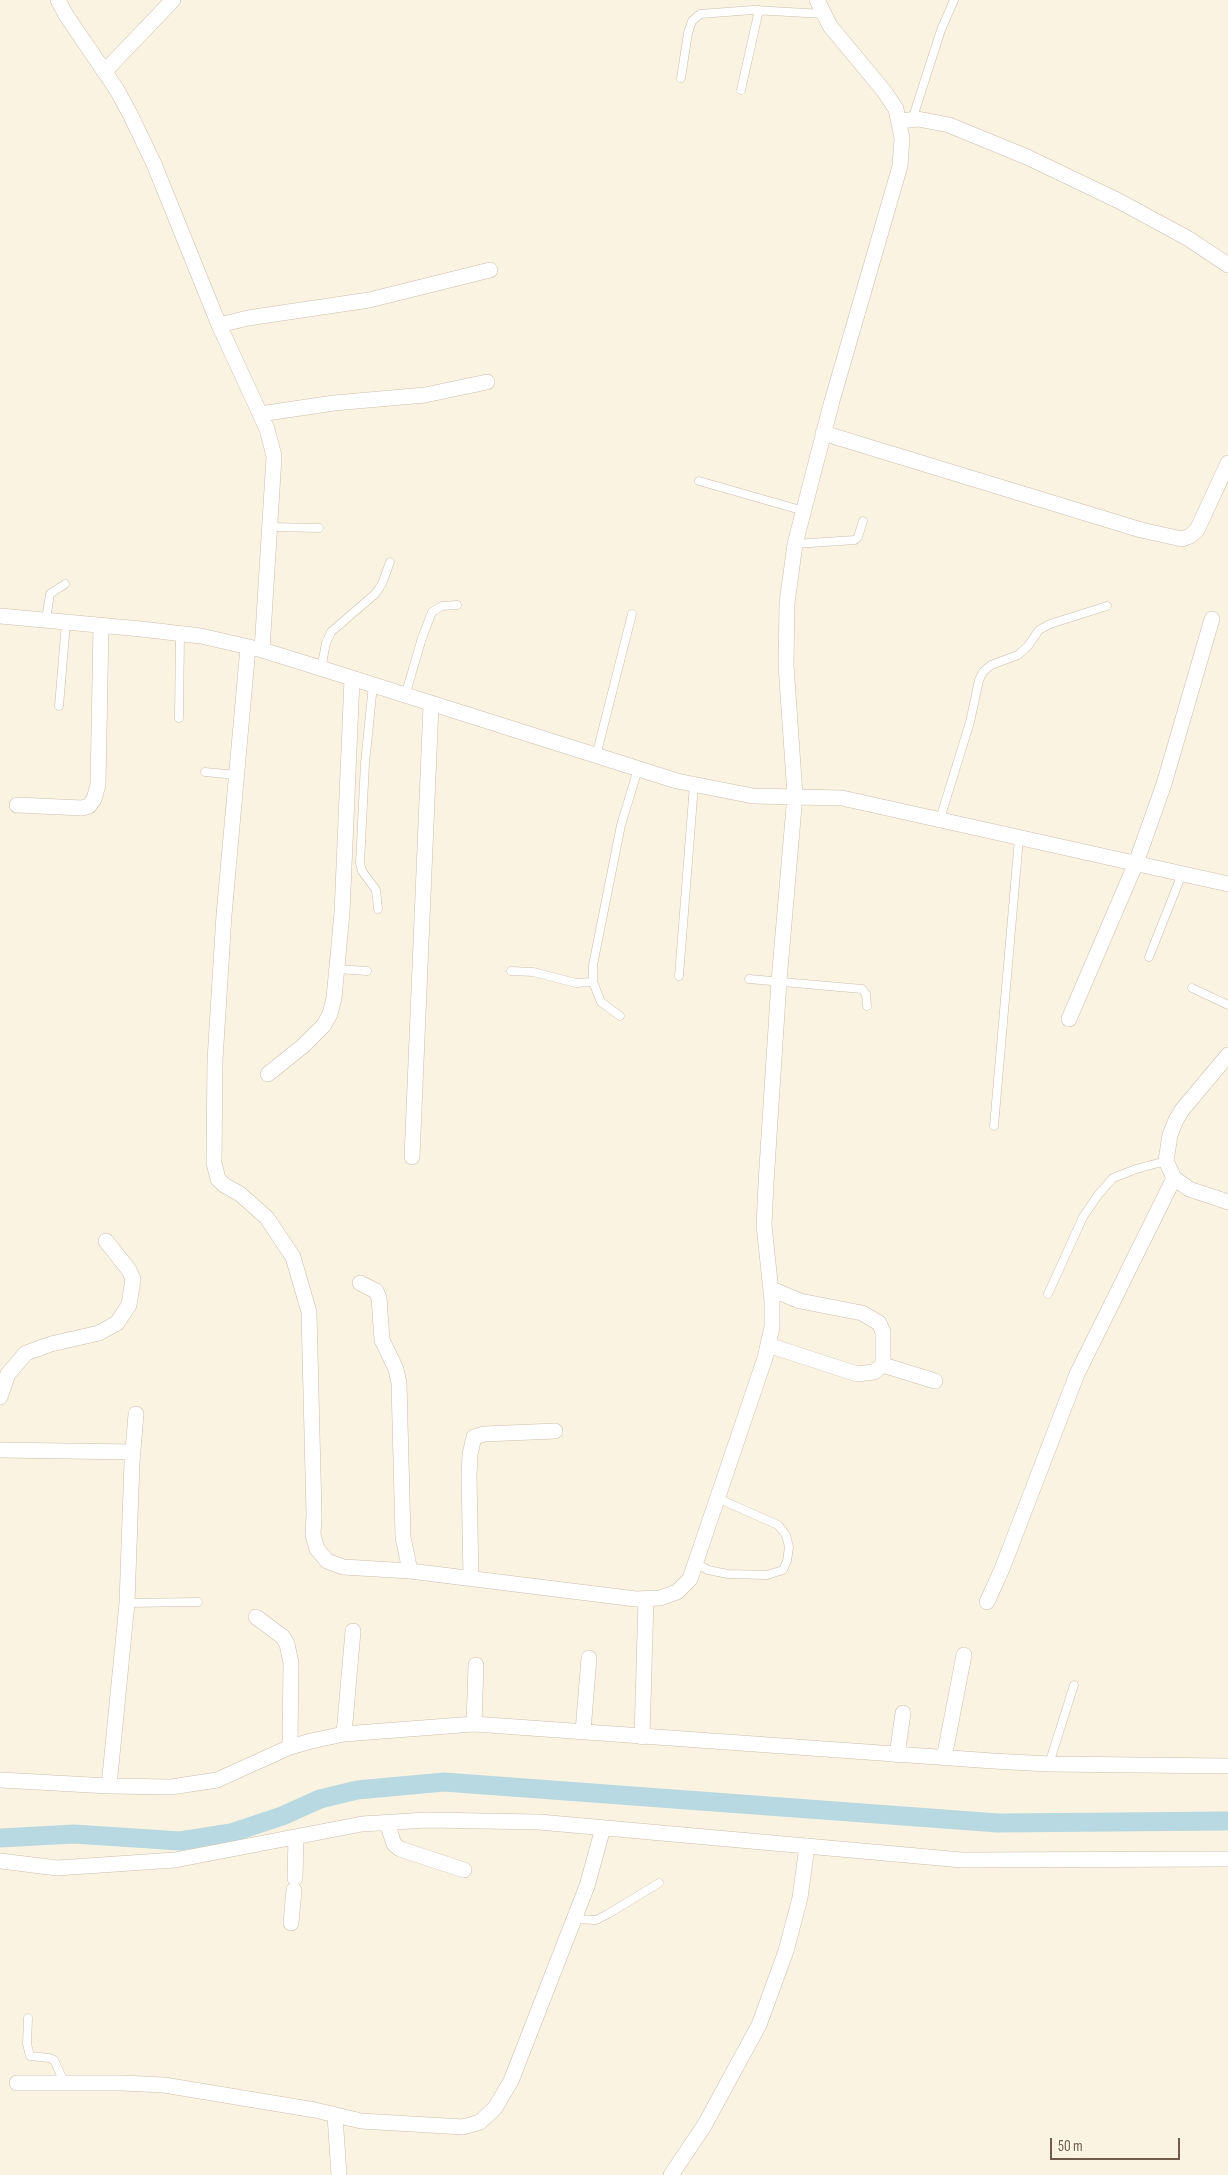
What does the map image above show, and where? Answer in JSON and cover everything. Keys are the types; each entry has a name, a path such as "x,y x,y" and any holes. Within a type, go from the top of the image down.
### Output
{"street":[{"path":"58,0 131,116 154,164 219,325 267,429 274,456 270,527 237,775 224,915 216,1060 214,1163 218,1179 224,1185 240,1194 267,1218 293,1257 309,1312 313,1535 316,1549 327,1561 344,1567 410,1571 636,1599 660,1598 677,1592 690,1579 768,1345 772,1327 771,1289 764,1225 779,981 795,795 786,665 787,603 795,544 823,433 900,166 902,138 906,120"},
{"path":"104,71 173,0"},
{"path":"816,0 830,26 906,120 930,120 949,125 1027,157 1119,201 1189,239 1228,266"},
{"path":"219,325 264,315 369,300 490,270"},
{"path":"260,414 334,402 425,395 487,382"},
{"path":"823,433 1172,538 1182,539 1190,536 1197,530 1226,472"},
{"path":"0,616 180,634 255,649 321,668 431,705 677,782 753,796 795,795 842,798 1228,884"},
{"path":"1069,1019 1136,863 1164,784 1212,619"},
{"path":"17,805 82,808 89,806 94,799 98,785 101,626"},
{"path":"268,1074 324,1025 330,1014 334,998 342,913 352,679"},
{"path":"412,1157 431,705"},
{"path":"1228,1055 1182,1110 1176,1120 1170,1135 1166,1161 1174,1178 1189,1189 1228,1202"},
{"path":"987,1602 1077,1374 1174,1178"},
{"path":"0,1397 8,1374 26,1353 51,1344 99,1333 117,1323 130,1305 133,1279 129,1270 106,1241"},
{"path":"360,1282 376,1291 379,1298 382,1340 396,1369 399,1383 403,1537 410,1571"},
{"path":"771,1289 800,1301 862,1313 879,1323 883,1332 883,1365"},
{"path":"768,1345 857,1374 874,1372 883,1365"},
{"path":"883,1365 935,1381"},
{"path":"109,1786 128,1603 132,1452 136,1414"},
{"path":"471,1578 469,1469 474,1437 484,1434 555,1431"},
{"path":"0,1450 132,1452"},
{"path":"642,1737 646,1599"},
{"path":"256,1617 283,1637 287,1644 291,1663 290,1747"},
{"path":"344,1734 353,1630"},
{"path":"944,1758 964,1655"},
{"path":"583,1731 589,1658"},
{"path":"474,1724 476,1665"},
{"path":"897,1755 902,1713"},
{"path":"0,1780 109,1786 172,1787 217,1780 290,1747 344,1734 474,1724 897,1755 1049,1764 1228,1766"},
{"path":"0,1861 57,1868 175,1860 362,1824 427,1820 539,1822 962,1860 1228,1859"},
{"path":"387,1823 394,1844 400,1849 464,1870"},
{"path":"17,2083 122,2082 164,2085 360,2121 463,2127 480,2122 495,2108 511,2081 587,1886 603,1828"},
{"path":"291,1923 296,1837"},
{"path":"672,2175 704,2126 759,2025 786,1951 800,1898 807,1846"},
{"path":"335,2115 339,2175"}],"lane":[{"path":"906,120 954,0"},
{"path":"681,78 688,33 694,17 711,12 758,10 824,14"},
{"path":"741,90 758,10"},
{"path":"699,480 804,511"},
{"path":"795,544 855,540 858,537 863,521"},
{"path":"270,527 319,528"},
{"path":"321,668 326,643 331,632 375,594 382,584 390,562"},
{"path":"46,620 50,594 65,584"},
{"path":"405,696 432,612 442,606 457,606"},
{"path":"940,819 970,722 979,680 984,672 991,665 1018,654 1028,646 1040,630 1050,624 1107,606"},
{"path":"596,756 632,614"},
{"path":"59,706 66,623"},
{"path":"179,718 180,634"},
{"path":"373,686 365,763 360,863 362,871 376,890 378,909"},
{"path":"620,1016 601,1002 593,982 593,965 621,825 638,769"},
{"path":"205,772 237,775"},
{"path":"679,976 694,785"},
{"path":"994,1126 1019,838"},
{"path":"1149,957 1182,874"},
{"path":"337,969 367,971"},
{"path":"511,971 532,972 576,983 593,982"},
{"path":"749,979 862,989 866,994 867,1006"},
{"path":"1192,988 1228,1005"},
{"path":"1048,1294 1083,1218 1113,1178 1166,1161"},
{"path":"696,1563 708,1570 728,1574 768,1575 783,1570 787,1561 789,1547 786,1535 778,1525 717,1498"},
{"path":"128,1603 198,1602"},
{"path":"1049,1764 1074,1685"},
{"path":"574,1919 596,1920 658,1883"},
{"path":"28,2018 30,2056 54,2060 65,2084"}],"waterway":[{"path":"0,1838 74,1834 180,1841 231,1833 282,1816 320,1799 357,1790 444,1782 998,1823 1228,1821"}]}
